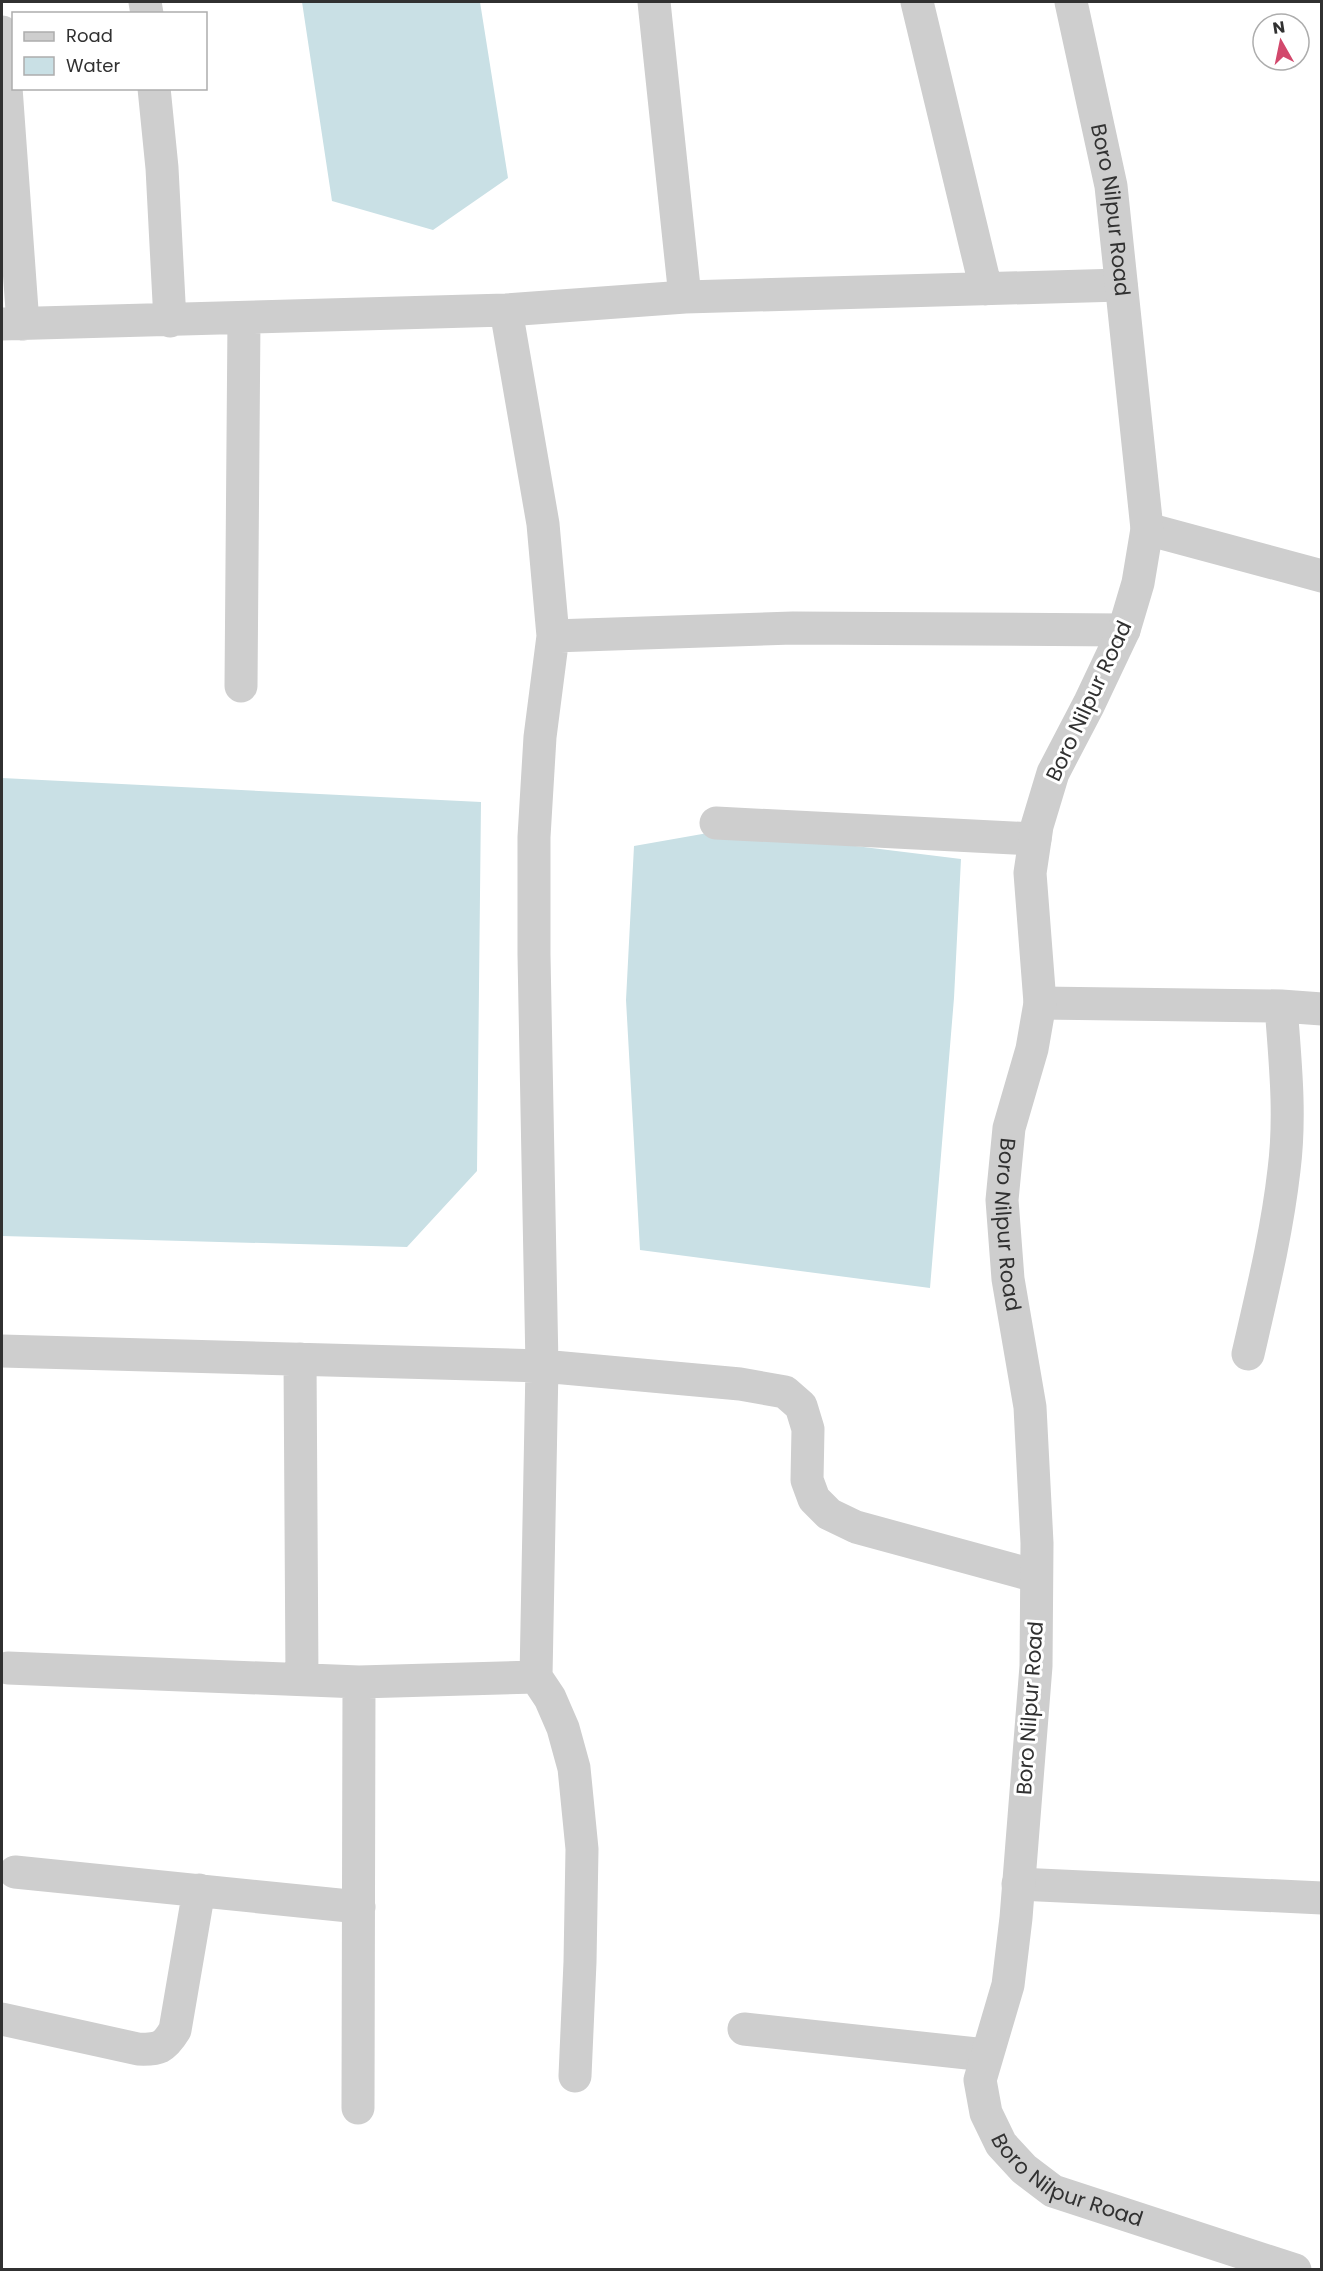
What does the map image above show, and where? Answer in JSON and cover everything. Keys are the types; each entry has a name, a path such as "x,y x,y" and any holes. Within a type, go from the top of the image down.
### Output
{"street":[{"path":"654,2 685,297"},
{"path":"917,2 986,289"},
{"name":"Boro Nilpur Road","path":"1071,2 1111,186 1147,529 1138,583 1124,630 1053,773 1037,826 1030,873 1041,1003 1032,1049 1009,1128 1002,1200 1008,1279 1030,1407 1034,1466 1036,1666 1008,1985 980,2080 986,2113 1001,2144 1024,2169 1053,2191 1295,2270"},
{"path":"2,32 12,324 506,310 685,297 1120,285"},
{"path":"154,90 162,168 170,321"},
{"path":"506,310 543,524 553,636 540,737 534,837 534,967 542,1366 536,1677 550,1698 563,1728 574,1768 582,1849 575,2076"},
{"path":"241,686 244,318"},
{"path":"1147,529 1322,576"},
{"path":"553,636 793,628 1124,630"},
{"path":"716,823 1035,839"},
{"path":"1041,1003 1281,1006 1322,1009"},
{"path":"1248,1354 1270,1254 1285,1168 1287,1092 1281,1006"},
{"path":"2,1351 542,1366 740,1384 785,1392 801,1406 808,1429 807,1480 814,1499 829,1514 856,1527 1036,1576"},
{"path":"300,1359 302,1679"},
{"path":"8,1668 359,1682 536,1677"},
{"path":"358,2108 359,1682"},
{"path":"15,1872 359,1907"},
{"path":"1018,1884 1322,1898"},
{"path":"2,2019 138,2049 156,2050 168,2042 175,2030 199,1890"},
{"path":"744,2028 986,2055"}],"water":[{"path":"302,2 480,2 508,178 433,230 332,201"},
{"path":"2,778 481,802 477,1171 407,1247 2,1236"},
{"path":"725,830 961,859 954,998 930,1288 640,1250 626,1000 634,846"}]}
